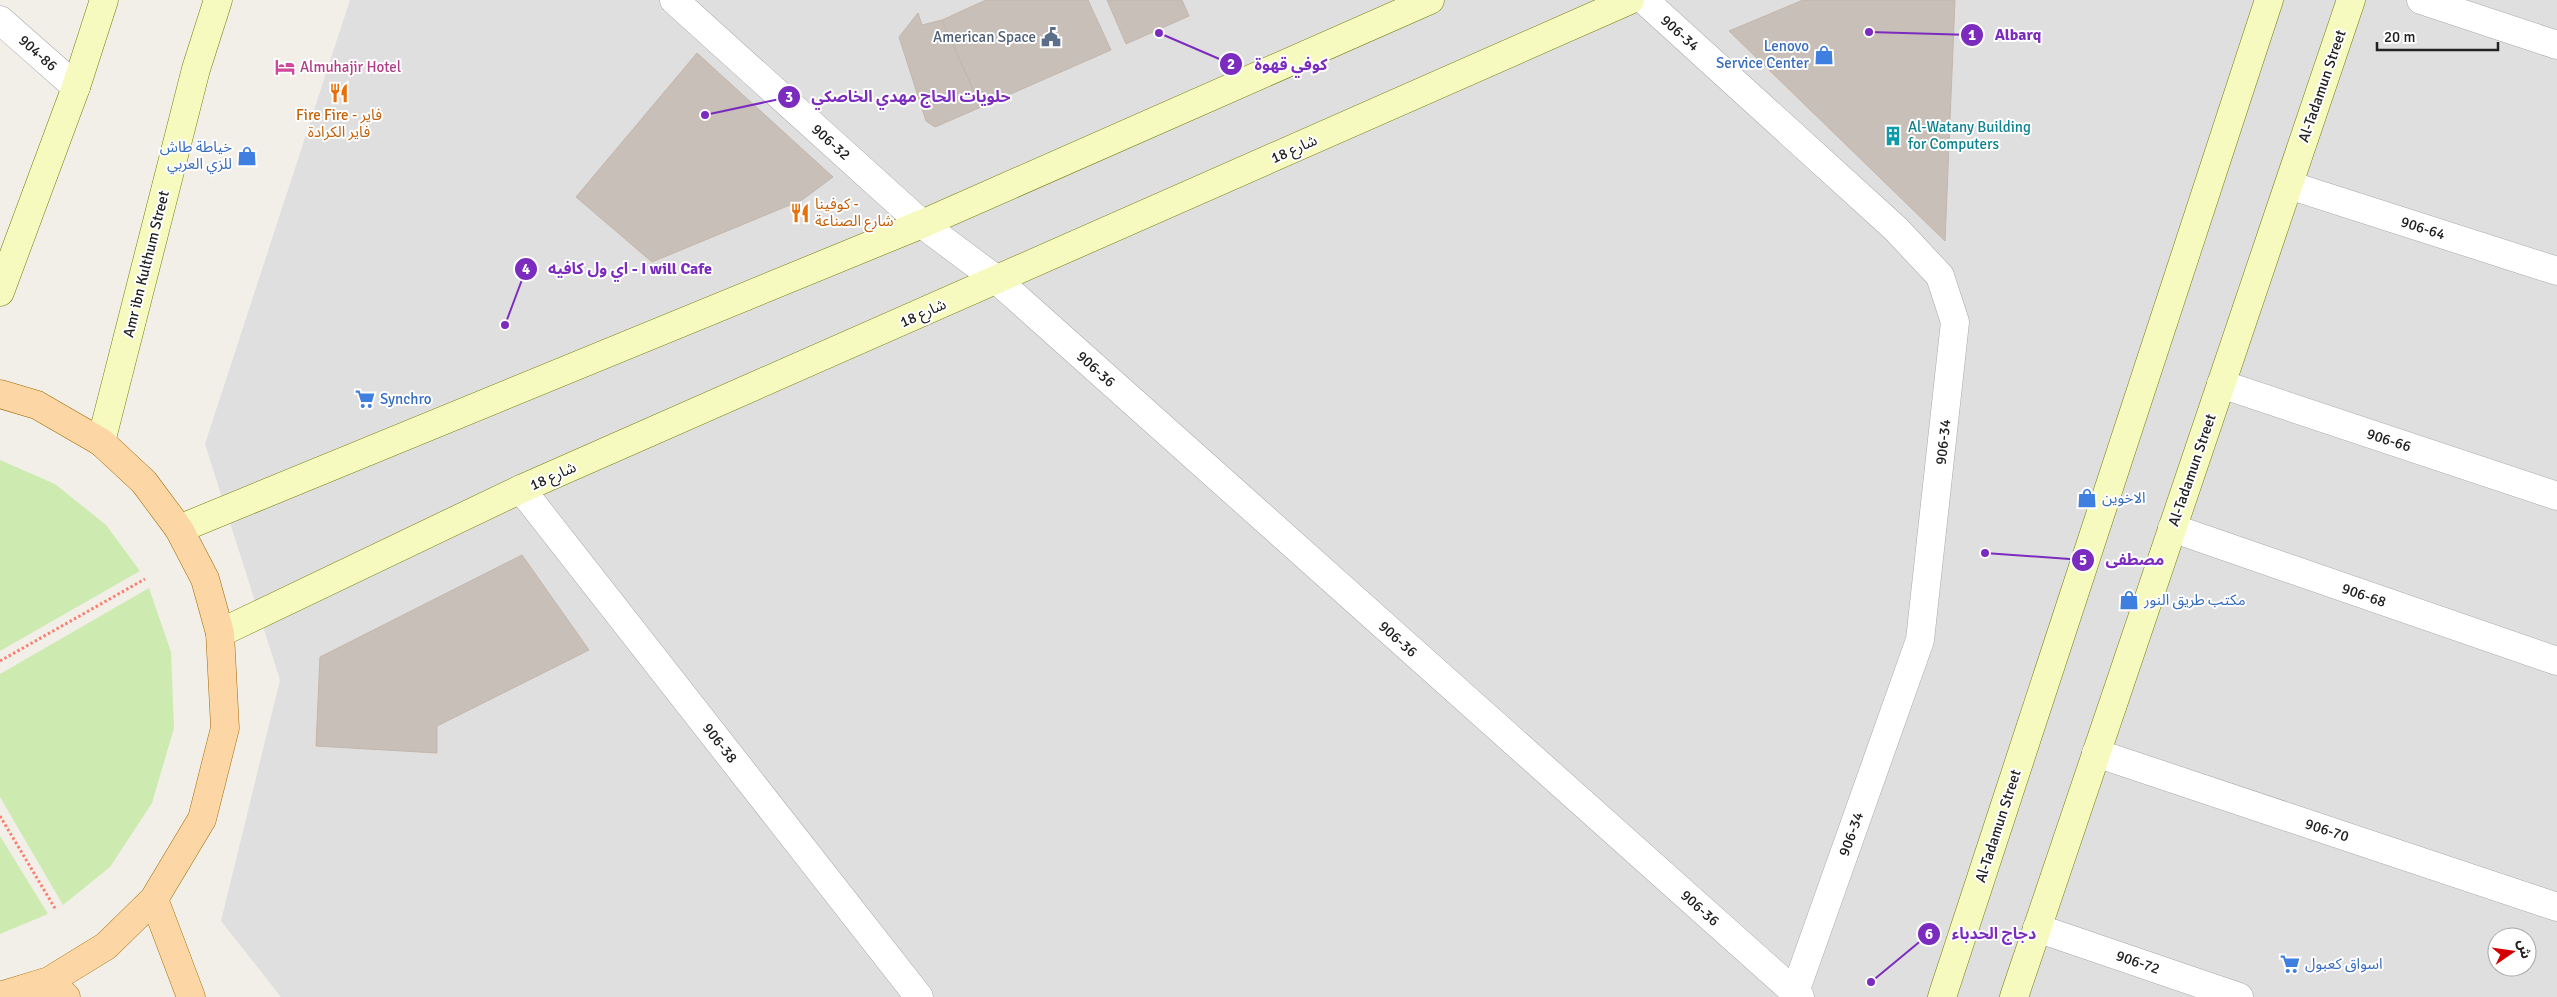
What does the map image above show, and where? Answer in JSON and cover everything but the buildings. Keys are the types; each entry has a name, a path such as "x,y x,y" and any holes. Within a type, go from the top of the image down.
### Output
{"main road":[{"path":"0,394 37,405 101,442 144,482 179,529 204,579 220,633 225,728 202,819 154,899 106,946 57,989 0,996"},
{"path":"154,899 190,997"}],"street":[{"path":"0,292 76,87 104,0"},
{"name":"Amr ibn Kulthum Street","path":"101,442 196,70 218,0"},
{"name":"906-32","path":"674,0 922,224 997,280"},
{"path":"179,529 922,224 1430,0"},
{"name":"شارع 18","path":"220,633 521,490 1630,0"},
{"name":"906-34","path":"1644,0 1896,229 1940,276 1955,322 1920,640 1797,995"},
{"name":"Al-Tadamun Street","path":"1942,997 2270,0"},
{"name":"Al-Tadamun Street","path":"2014,997 2351,0"},
{"path":"2421,0 2557,45"},
{"name":"904-86","path":"0,20 76,87"},
{"name":"906-64","path":"2288,185 2557,271"},
{"name":"906-36","path":"997,280 1797,995"},
{"name":"906-66","path":"2221,384 2557,496"},
{"name":"906-38","path":"521,490 919,997"},
{"name":"906-68","path":"2172,528 2557,661"},
{"name":"906-70","path":"2096,753 2557,907"},
{"name":"906-72","path":"2037,928 2239,997"}],"path":[{"path":"0,661 145,579"},
{"path":"0,816 56,910"}],"shaded area":[{"path":"350,0 2557,0 2557,997 281,997 221,921 280,680 205,444"}],"green space":[{"path":"0,460 55,484 106,525 140,571 0,651"},
{"path":"149,588 171,652 174,728 152,803 110,867 63,905 0,797 0,674"},
{"path":"0,836 48,914 0,934"}],"place":[{"name":"Albarq","path":"1869,32"},
{"name":"كوفي قهوة","path":"1159,33"},
{"name":"American Space","path":"1051,37"},
{"name":"Lenovo Service Center","path":"1824,55"},
{"name":"Almuhajir Hotel","path":"285,67"},
{"name":"Fire Fire - فاير فاير الكرادة","path":"339,93"},
{"name":"حلويات الحاج مهدي الخاصكي","path":"705,115"},
{"name":"Al-Watany Building for Computers","path":"1893,136"},
{"name":"خياطة طاش للزي العربي","path":"247,156"},
{"name":"كوفينا - شارع الصناعة","path":"800,213"},
{"name":"اي ول كافيه - I will Cafe","path":"505,325"},
{"name":"Synchro","path":"365,399"},
{"name":"الاخوين","path":"2087,498"},
{"name":"مصطفى","path":"1985,553"},
{"name":"مكتب طريق النور","path":"2129,600"},
{"name":"اسواق كعبول","path":"2290,964"},
{"name":"دجاج الحدباء","path":"1871,982"}]}
